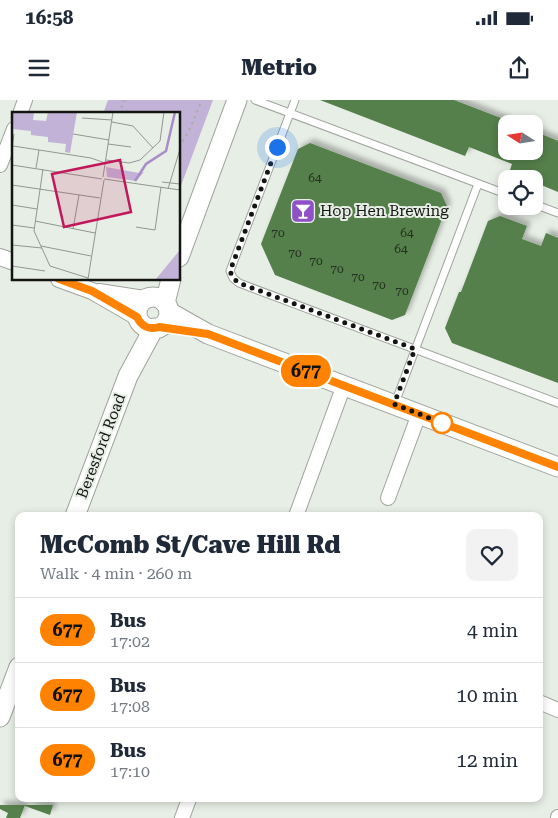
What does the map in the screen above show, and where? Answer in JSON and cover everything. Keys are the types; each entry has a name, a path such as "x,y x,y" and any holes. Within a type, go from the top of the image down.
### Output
{"main road":[{"path":"180,221 226,100"},
{"path":"180,254 237,100"},
{"name":"Beresford Road","path":"152,313 158,280"},
{"name":"Beresford Road","path":"77,512 152,313 170,280"},
{"path":"152,313 558,467"},
{"path":"0,717 15,678"}],"street":[{"path":"21,112 25,100"},
{"path":"0,165 12,134"},
{"path":"62,280 152,313"},
{"path":"297,512 344,385"},
{"path":"388,498 419,414"},
{"path":"543,704 558,710"},
{"path":"182,818 188,802"}],"lane":[{"path":"255,100 498,191"},
{"path":"295,100 230,271 233,278 239,283 558,403"},
{"path":"394,404 478,184"},
{"path":"543,207 558,213"}],"path":[{"path":"120,112 124,100"},
{"path":"180,145 188,133 202,100"}],"shaded area":[{"path":"108,100 213,100 180,188 180,112 104,112"}],"building":[{"path":"320,100 454,100 498,117 498,158 469,147 465,156"},
{"path":"543,135 558,141 558,192 543,186 543,170 510,170 512,164 502,160 543,160"},
{"path":"310,143 441,193 447,206 405,315 392,320 275,275 261,244 298,149"},
{"path":"500,216 527,226 522,239 541,246 546,233 558,238 558,383 452,343 445,328 488,221"},
{"path":"0,805 25,805 20,818 6,818 8,813 0,809"},
{"path":"25,805 53,805 50,815"}],"bus line":[{"name":"677","path":"62,280 92,291 137,317 146,327 208,334 558,467"}],"place":[{"name":"Hop Hen Brewing","path":"303,211"}],"route":[{"path":"277,147 230,271 233,278 239,283 415,349 394,404 442,423"}]}
